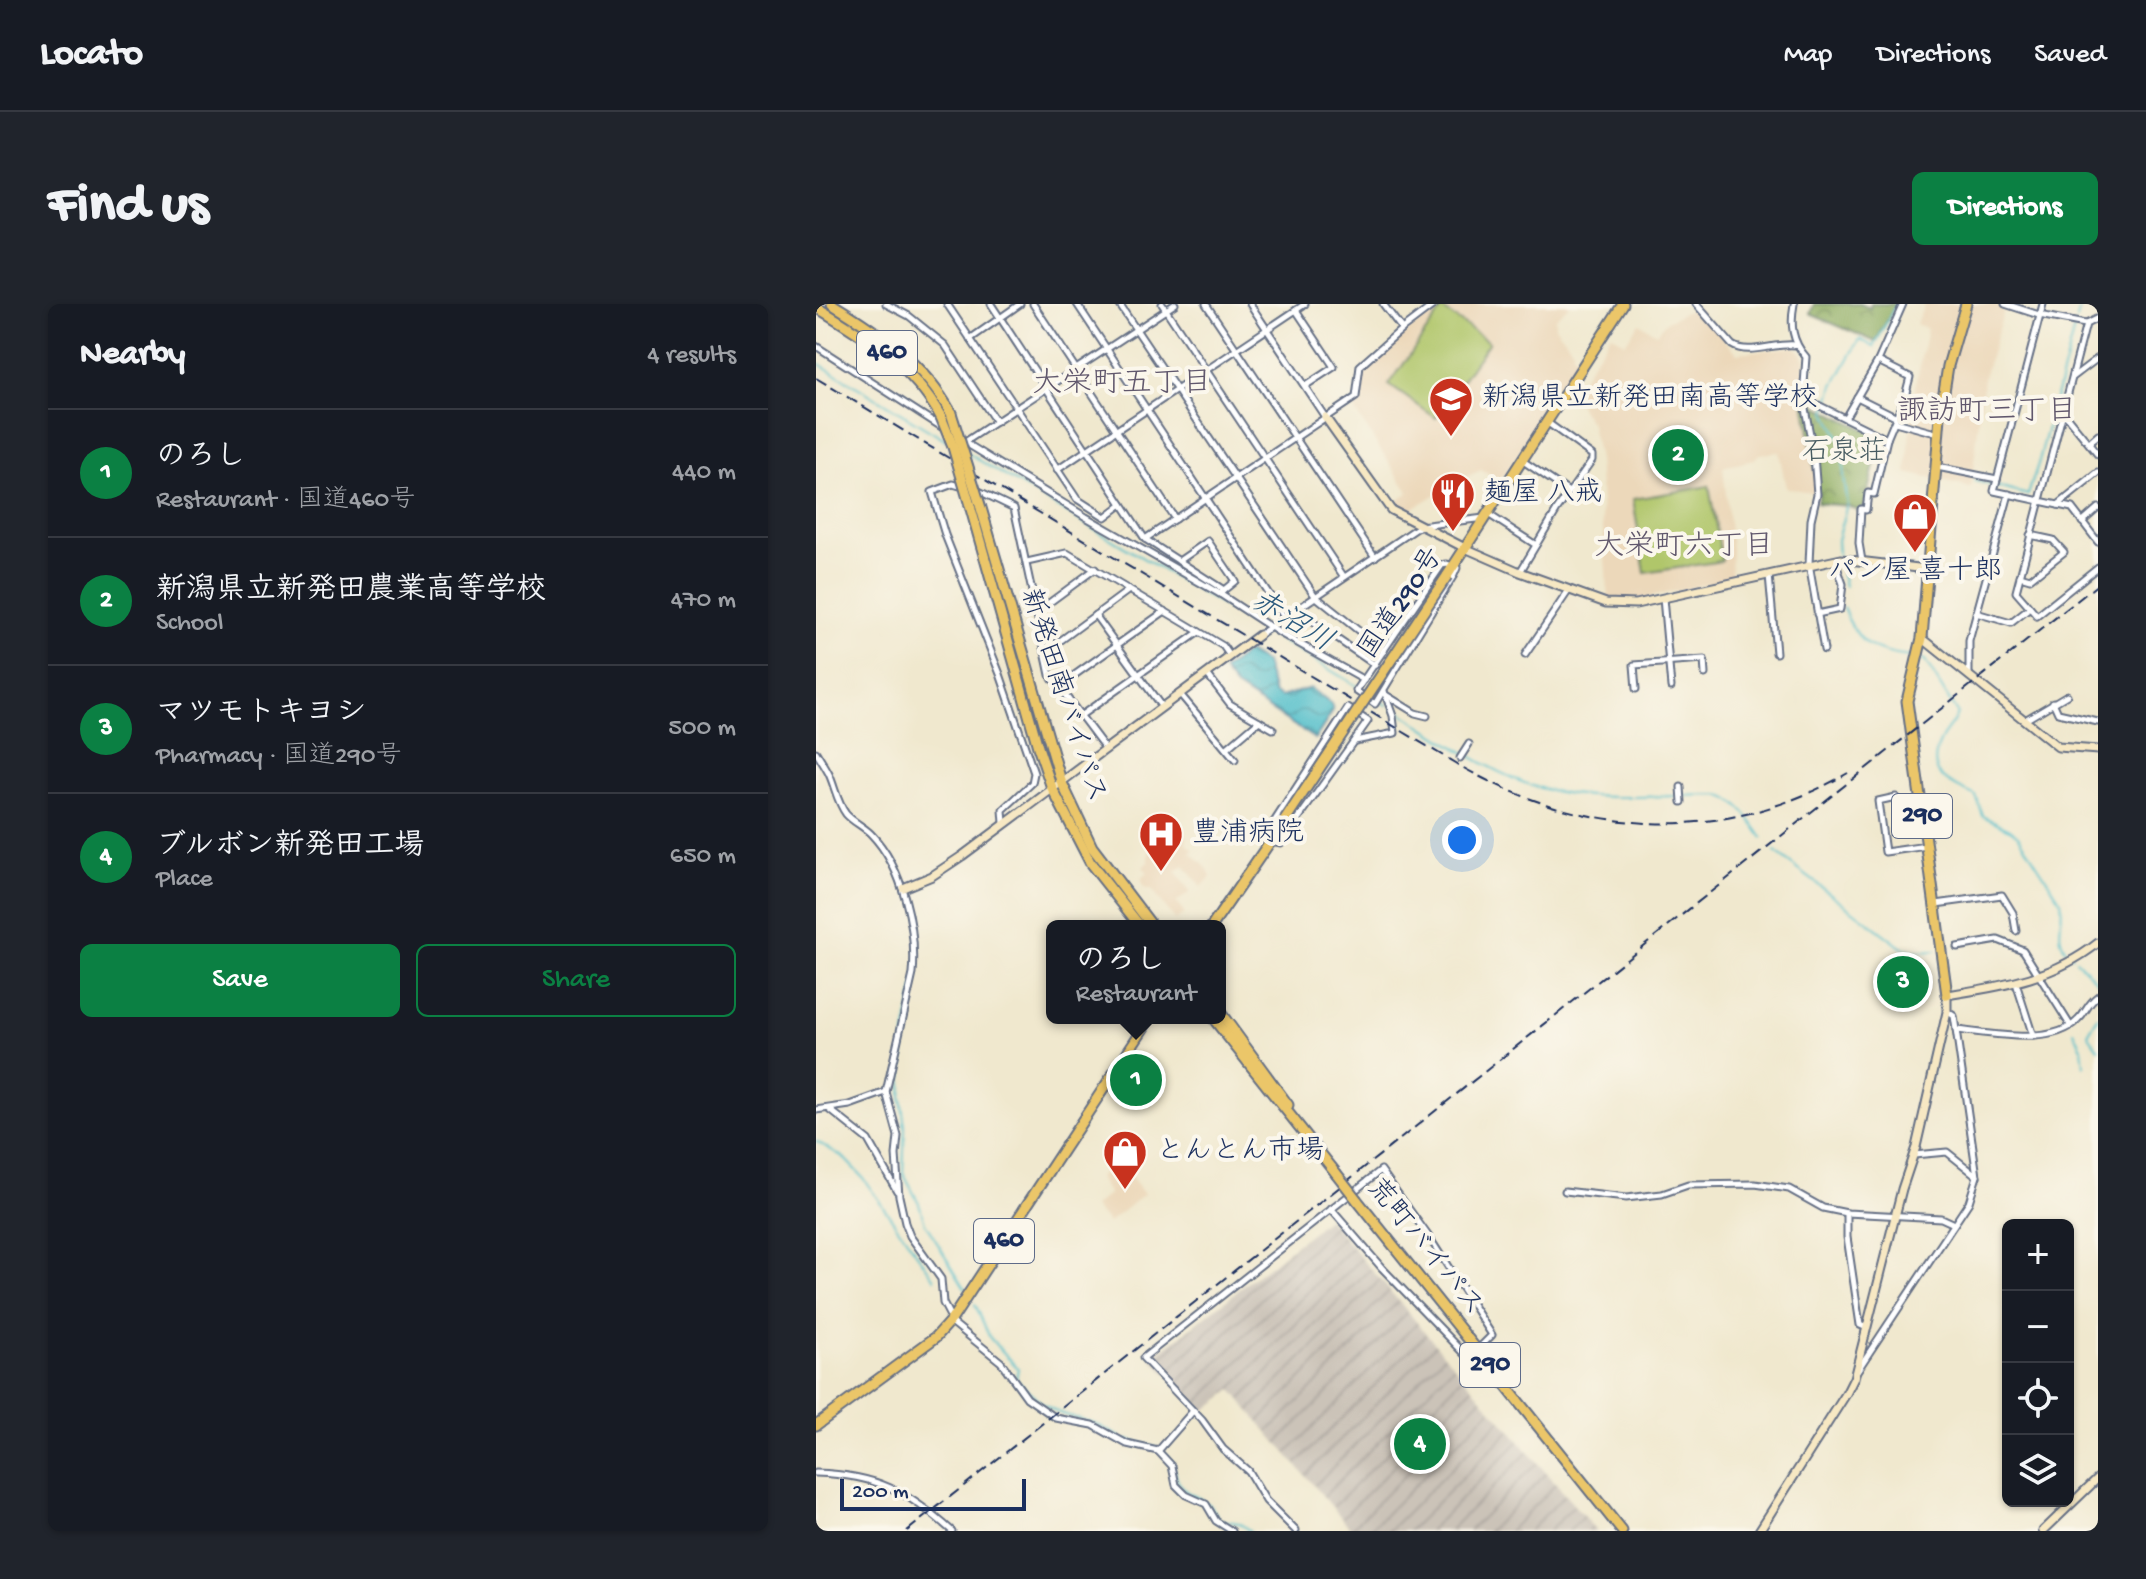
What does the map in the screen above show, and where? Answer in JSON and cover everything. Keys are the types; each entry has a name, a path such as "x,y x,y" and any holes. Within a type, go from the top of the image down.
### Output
{"highway":[{"name":"460","path":"832,304 905,354 933,383 976,508"},
{"name":"国道290号","path":"1216,920 1523,461 1623,304"},
{"name":"290","path":"1947,995 1907,701 1922,638 1939,434 1948,366 1966,304"},
{"name":"460","path":"816,307 898,362 946,415"},
{"name":"新発田南バイパス","path":"976,508 1061,781 1092,847 1147,920"},
{"name":"新発田南バイパス","path":"976,508 1038,747 1052,788 1091,864 1135,920"},
{"name":"荒町バイパス","path":"1226,1020 1311,1141"},
{"name":"460","path":"816,1425 936,1337 952,1319 1146,1024"},
{"name":"荒町バイパス","path":"1218,1024 1622,1531"}],"street":[{"path":"886,304 909,316 945,345 996,422"},
{"path":"947,304 1077,499 1105,517 1122,504"},
{"path":"991,304 1145,539 1278,632 1364,680"},
{"path":"970,339 1020,304"},
{"path":"1033,304 1175,519"},
{"path":"1077,304 1284,617"},
{"path":"1119,304 1315,596 1384,651"},
{"path":"965,442 1136,330 1164,307 1175,304"},
{"path":"1206,304 1375,557"},
{"path":"1250,304 1391,510 1520,572 1617,605 1663,598 1838,559 1927,569"},
{"path":"1057,470 1305,304"},
{"path":"1383,304 1402,329"},
{"path":"1145,539 1356,397 1360,366 1435,304"},
{"path":"1696,304 1739,350 1796,345"},
{"path":"1794,304 1792,317 1796,345 1806,357 1803,398 1814,455 1817,494 1811,520 1809,564 1824,650"},
{"path":"1845,418 1878,361 1903,304"},
{"path":"2005,304 2039,315 2086,324 2098,318"},
{"path":"2043,304 1994,491 2072,508 2098,542"},
{"path":"1164,307 1344,577"},
{"path":"1296,310 1334,367 1305,386"},
{"path":"2086,324 2016,592 2037,616 2098,567"},
{"path":"816,346 1086,517 1222,592"},
{"path":"2071,379 2098,358"},
{"path":"1862,561 1859,543 1861,509 1866,510 1868,493 1874,494 1887,439 1910,377 1878,361"},
{"path":"1857,397 1896,420 1939,434"},
{"path":"1803,398 1887,439"},
{"path":"2063,412 2098,455"},
{"path":"1520,572 1592,460 1592,455 1547,422"},
{"path":"2089,443 2098,435"},
{"path":"1523,461 1569,492"},
{"path":"1936,467 1997,479"},
{"path":"2058,505 2098,473"},
{"path":"1004,823 1003,810 1032,783 1034,773 1000,674 945,535 932,492 953,484 985,492 1014,508 1050,675 1105,748"},
{"path":"1969,678 1969,641 2009,494"},
{"path":"2082,522 2098,508"},
{"path":"903,888 932,876 1271,625 1420,526 1486,516 1536,545"},
{"path":"2020,576 2030,579 2064,552 2053,540 2030,535"},
{"path":"1179,561 1208,541 1235,581 1222,592"},
{"path":"1027,562 1067,553 1223,646 1230,656"},
{"path":"1817,614 1840,609 1843,584 1838,559"},
{"path":"1442,565 1453,565 1457,568 1454,575 1384,692 1375,704 1366,699 1356,691 1442,565"},
{"path":"1038,611 1095,569"},
{"path":"1769,574 1776,653"},
{"path":"1525,655 1569,589"},
{"path":"1045,652 1129,590"},
{"path":"1663,598 1671,687"},
{"path":"1976,613 2011,623 2030,608"},
{"path":"1295,610 1375,665"},
{"path":"1059,686 1165,611"},
{"path":"1095,615 1161,706"},
{"path":"1080,716 1199,632"},
{"path":"1922,638 2058,747 2098,750"},
{"path":"1636,689 1634,665 1704,660 1705,674"},
{"path":"1207,674 1230,704 1273,729"},
{"path":"1384,692 1415,713 1427,716"},
{"path":"1355,741 1395,733 1393,716 1384,692"},
{"path":"1180,693 1235,760"},
{"path":"2025,720 2067,695"},
{"path":"2053,702 2058,713 2098,722"},
{"path":"1348,708 1368,721 1355,741 1281,843 1271,841 1268,831 1348,708"},
{"path":"1226,749 1259,721"},
{"path":"1460,758 1469,744"},
{"path":"816,752 847,815 872,834 903,888 908,904 914,956 898,1046 886,1092 898,1136 899,1196 910,1236 941,1279 943,1303 964,1333 1001,1362 1027,1398 1056,1418 1093,1425 1127,1444 1158,1451 1172,1466 1176,1485 1186,1495 1206,1504 1216,1521 1232,1531"},
{"path":"1681,787 1682,802"},
{"path":"1896,797 1878,801 1885,852 1927,846"},
{"path":"1935,904 2002,895 2013,913 2016,931"},
{"path":"1957,947 1998,940 2010,942 2023,950 2070,1025"},
{"path":"1855,1374 1895,1215 1914,1155 1947,1012 1947,995 2040,976 2076,960 2098,943"},
{"path":"2016,983 2033,1036"},
{"path":"1956,1030 2042,1038 2078,1021 2088,1004 2098,996"},
{"path":"1759,1531 1846,1394 1855,1374 1969,1202 1977,1176 1954,1016 1947,1012"},
{"path":"816,1110 886,1092"},
{"path":"829,1109 868,1140 899,1196"},
{"path":"1914,1155 1947,1152 1977,1176"},
{"path":"1296,1531 1266,1501 1248,1471 1223,1449 1193,1411 1143,1358 1331,1209 1381,1170 1429,1237 1492,1335 1469,1358 1382,1268 1331,1209"},
{"path":"1565,1191 1626,1198 1662,1194 1688,1185 1755,1184 1789,1189 1823,1208 1847,1213 1941,1218 1954,1224"},
{"path":"1847,1213 1847,1237 1860,1325 1867,1328"},
{"path":"1158,1451 1193,1411"},
{"path":"816,1473 851,1476 890,1486 952,1531"},
{"path":"2043,1531 2098,1478"}],"shaded area":[{"name":"新潟県立新発田南高等学校","path":"1441,304 1571,304 1555,318 1555,326 1573,349 1573,354 1580,359 1500,481 1481,470 1403,514 1391,504 1409,492 1351,405 1360,400 1364,369"},
{"path":"1925,304 2006,304 1984,377 1971,488 1907,473 1913,399 1927,329 1916,324"},
{"path":"1696,307 1737,353 1795,347 1805,358 1803,385 1817,493 1786,488 1779,452 1759,454 1754,460 1723,467 1732,550 1731,578 1625,603 1608,600 1598,460 1591,424 1580,407 1575,388 1611,334 1625,343 1639,323 1656,333 1667,321"},
{"name":"豊浦病院","path":"1174,826 1183,830 1186,843 1194,850 1191,853 1206,867 1211,877 1201,887 1184,866 1175,872 1190,892 1176,903 1185,914 1175,920 1141,882 1148,873 1143,867 1148,862 1151,845 1165,837"},
{"name":"とんとん市場","path":"1118,1161 1144,1194 1108,1223 1094,1207 1109,1194 1098,1177"},
{"path":"1328,1219 1596,1531 1353,1531 1232,1390 1204,1411 1152,1359"}],"green space":[{"path":"1814,304 1860,304 1870,308 1871,304 1896,304 1876,342 1810,314"},
{"path":"1442,309 1489,342 1436,418 1389,385"},
{"name":"石泉荘","path":"1804,399 1881,438 1864,507 1857,510 1849,506 1817,503"},
{"path":"1709,486 1722,561 1645,573 1633,499"}],"water":[{"path":"1248,652 1265,663 1274,693 1281,697 1310,688 1331,704 1333,711 1315,739 1236,687 1223,671"}],"waterway":[{"path":"1838,556 1837,540 1847,504 1843,477 1844,448 1826,412 1834,385 1860,339 1874,347 1896,304"},
{"path":"2077,319 2081,304"},
{"path":"1975,481 2028,495 2075,325"},
{"name":"赤沼川","path":"816,362 945,440"},
{"name":"赤沼川","path":"967,453 1367,692"},
{"path":"1842,573 1845,586"},
{"path":"1843,608 1854,630 1868,644 1886,653 1911,657"},
{"path":"1921,660 1925,661 1957,713 1938,748 1936,767 1947,781 1976,796 1983,816 2019,836 2061,901 2060,937 2072,956"},
{"name":"赤沼川","path":"1372,696 1387,705"},
{"name":"赤沼川","path":"1393,708 1483,764 1521,782 1561,793 1583,795 1719,795 1739,807 1763,838"},
{"name":"赤沼川","path":"1775,852 1901,947 1916,952 1936,951"},
{"path":"2076,960 2098,982"},
{"path":"916,980 905,1036 901,1097 905,1127 903,1173 919,1203 925,1223 965,1288"},
{"path":"2098,1017 2088,1034 2098,1048"},
{"name":"赤沼川","path":"2074,1031 2082,1048 2084,1066"},
{"path":"816,1141 843,1157 863,1178 935,1279"},
{"path":"975,1304 990,1338 1018,1368 1016,1379 1044,1405 1094,1423 1120,1437"},
{"path":"1126,1440 1156,1447"},
{"path":"1162,1450 1171,1461 1184,1490 1209,1505 1219,1520 1239,1523 1250,1531"}],"railway":[{"path":"816,378 1455,763 1502,787 1551,806 1600,818 1650,823 1701,822 1750,813 1800,797 1848,773"},
{"path":"907,1531 2098,584"}],"place":[{"name":"新潟県立新発田南高等学校","path":"1451,438"},
{"name":"新潟県立新発田農業高等学校","path":"1678,455"},
{"name":"麺屋 八戒","path":"1453,533"},
{"name":"パン屋 喜十郎","path":"1915,554"},
{"name":"豊浦病院","path":"1161,873"},
{"name":"マツモトキヨシ","path":"1903,982"},
{"name":"のろし","path":"1136,1080"},
{"name":"とんとん市場","path":"1125,1191"},
{"name":"ブルボン新発田工場","path":"1420,1444"}],"district":[{"name":"大栄町五丁目","path":"1122,385"},
{"name":"諏訪町三丁目","path":"1987,413"},
{"name":"大栄町六丁目","path":"1684,548"}]}
